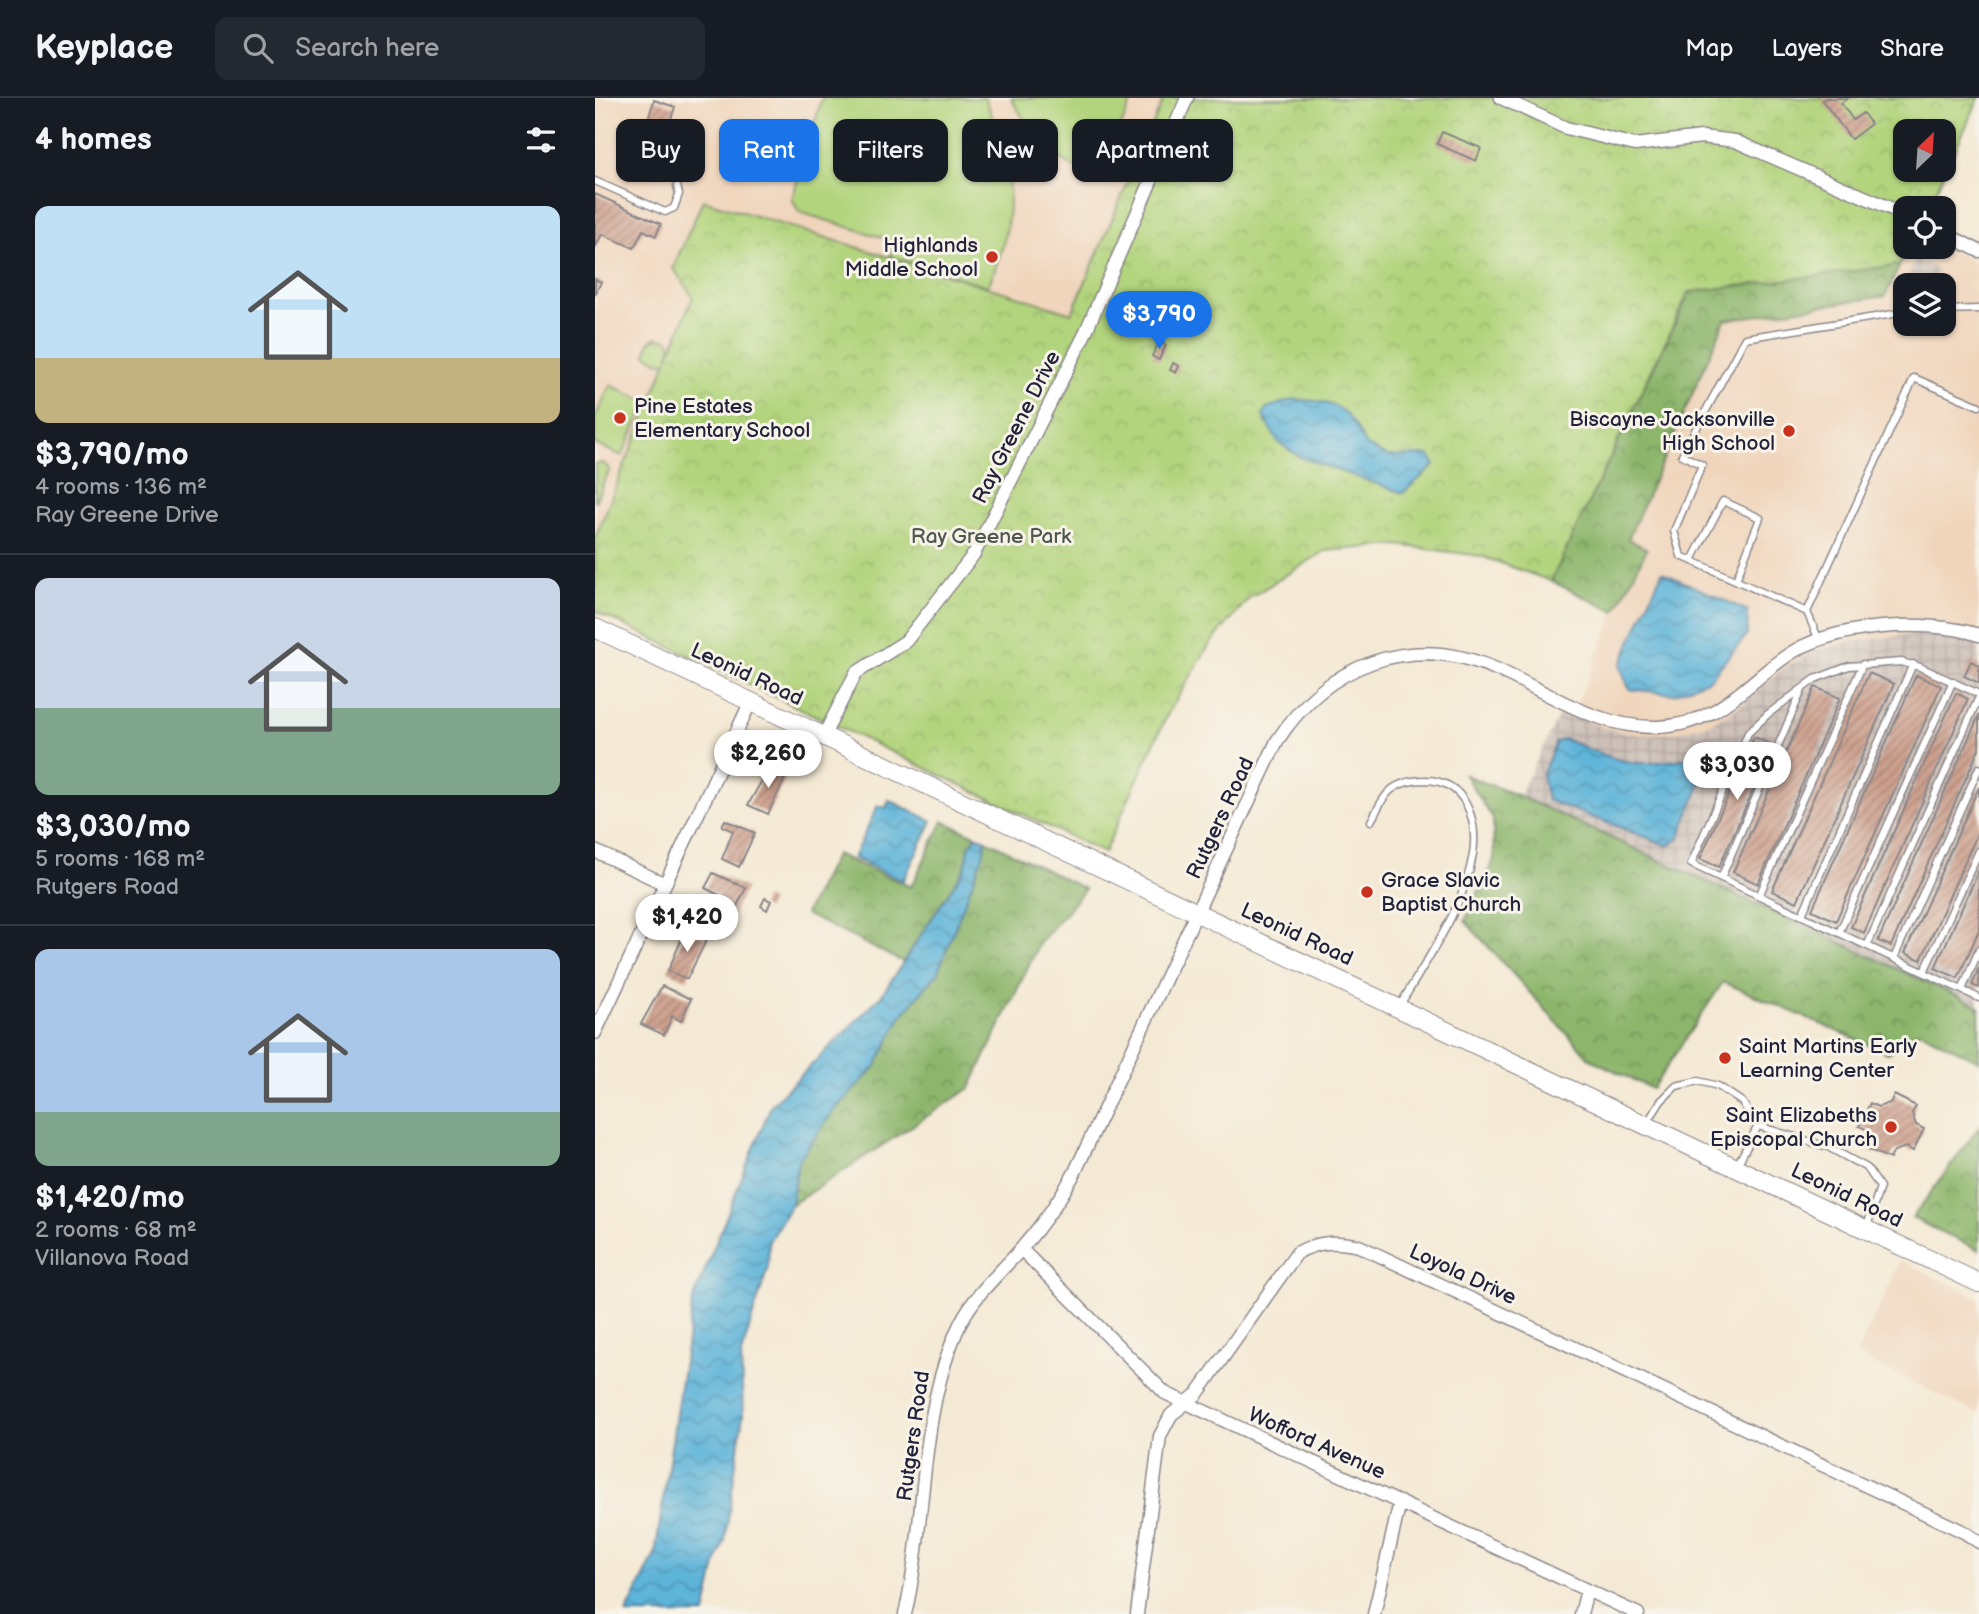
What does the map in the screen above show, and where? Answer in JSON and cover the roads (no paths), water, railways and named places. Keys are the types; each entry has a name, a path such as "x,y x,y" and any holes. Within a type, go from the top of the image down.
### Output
{"street":[{"name":"Ray Greene Drive","path":"824,735 856,673 906,641 974,554 1083,338 1187,98"},
{"path":"1501,98 1566,128 1635,145 1702,137 1735,141 1893,209"},
{"path":"1956,239 1979,251"},
{"name":"Rutgers Road","path":"905,1614 918,1549 929,1432 941,1370 963,1318 993,1278 1021,1249 1052,1210 1075,1174 1277,741 1293,717 1318,692 1353,670 1404,655 1455,657 1497,669 1594,717 1617,724 1665,726 1690,722 1734,701 1784,657 1819,640 1853,632 1919,625 1944,627 1979,635"},
{"name":"Leonid Road","path":"595,628 1979,1283"},
{"path":"595,1033 751,701"},
{"path":"595,852 665,884"},
{"name":"Loyola Drive","path":"1137,1614 1146,1558 1155,1454 1171,1415 1198,1395 1297,1253 1312,1245 1343,1242 1359,1246 1964,1532 1979,1542"},
{"name":"Wofford Avenue","path":"1021,1249 1154,1383 1187,1405 1638,1614"},
{"path":"1374,1614 1400,1502"},
{"path":"1581,1614 1587,1590"}],"lane":[{"path":"595,181 665,212 674,208 679,194 677,186"},
{"path":"1956,310 1979,309"},
{"path":"1819,640 1807,612 1681,555 1674,531 1703,465 1682,455 1745,338 1893,314"},
{"path":"1807,612 1914,378 1979,406"},
{"path":"1692,560 1723,501 1760,518 1736,580"},
{"path":"1867,946 1979,695 1913,664 1891,661 1832,671 1802,688 1748,733 1691,864 1802,915 1839,933 1867,946 1894,958 1979,998"},
{"path":"1759,896 1863,664"},
{"path":"1802,915 1913,664"},
{"path":"1839,933 1953,681"},
{"path":"1721,878 1802,688"},
{"path":"1894,958 1979,768"},
{"path":"1371,821 1392,789 1413,780 1439,781 1458,791 1468,805 1474,827 1468,877 1455,909 1399,1007"},
{"path":"1924,972 1979,851"},
{"path":"1962,990 1979,950"},
{"path":"1646,1125 1661,1101 1676,1086 1697,1081 1718,1086 1742,1102 1758,1126 1828,1147 1867,1168 1880,1188 1866,1229"},
{"path":"1736,1167 1758,1126"}],"water":[{"path":"1293,399 1329,404 1338,408 1352,421 1365,445 1387,456 1429,455 1435,465 1403,493 1300,457 1278,442 1263,416 1267,408"},
{"path":"1662,572 1748,611 1747,635 1710,679 1674,694 1629,689 1620,666"},
{"path":"1564,739 1629,762 1710,759 1679,838 1669,846 1547,800 1542,775 1556,742"},
{"path":"889,800 932,821 903,881 853,858 878,805 886,808"},
{"path":"977,836 986,840 983,855 937,974 902,1015 876,1066 832,1113 798,1161 791,1205 769,1241 768,1267 741,1355 743,1415 725,1540 716,1565 705,1614 626,1614 655,1555 693,1300 771,1105 881,996 965,868 970,845"}],"place":[{"name":"Highlands Middle School","path":"992,257"},
{"name":"Pine Estates Elementary School","path":"620,418"},
{"name":"Biscayne Jacksonville High School","path":"1789,431"},
{"name":"Grace Slavic Baptist Church","path":"1367,892"},
{"name":"Saint Martins Early Learning Center","path":"1725,1058"},
{"name":"Saint Elizabeths Episcopal Church","path":"1891,1127"}],"park label":[{"name":"Ray Greene Park","path":"991,536"}]}
